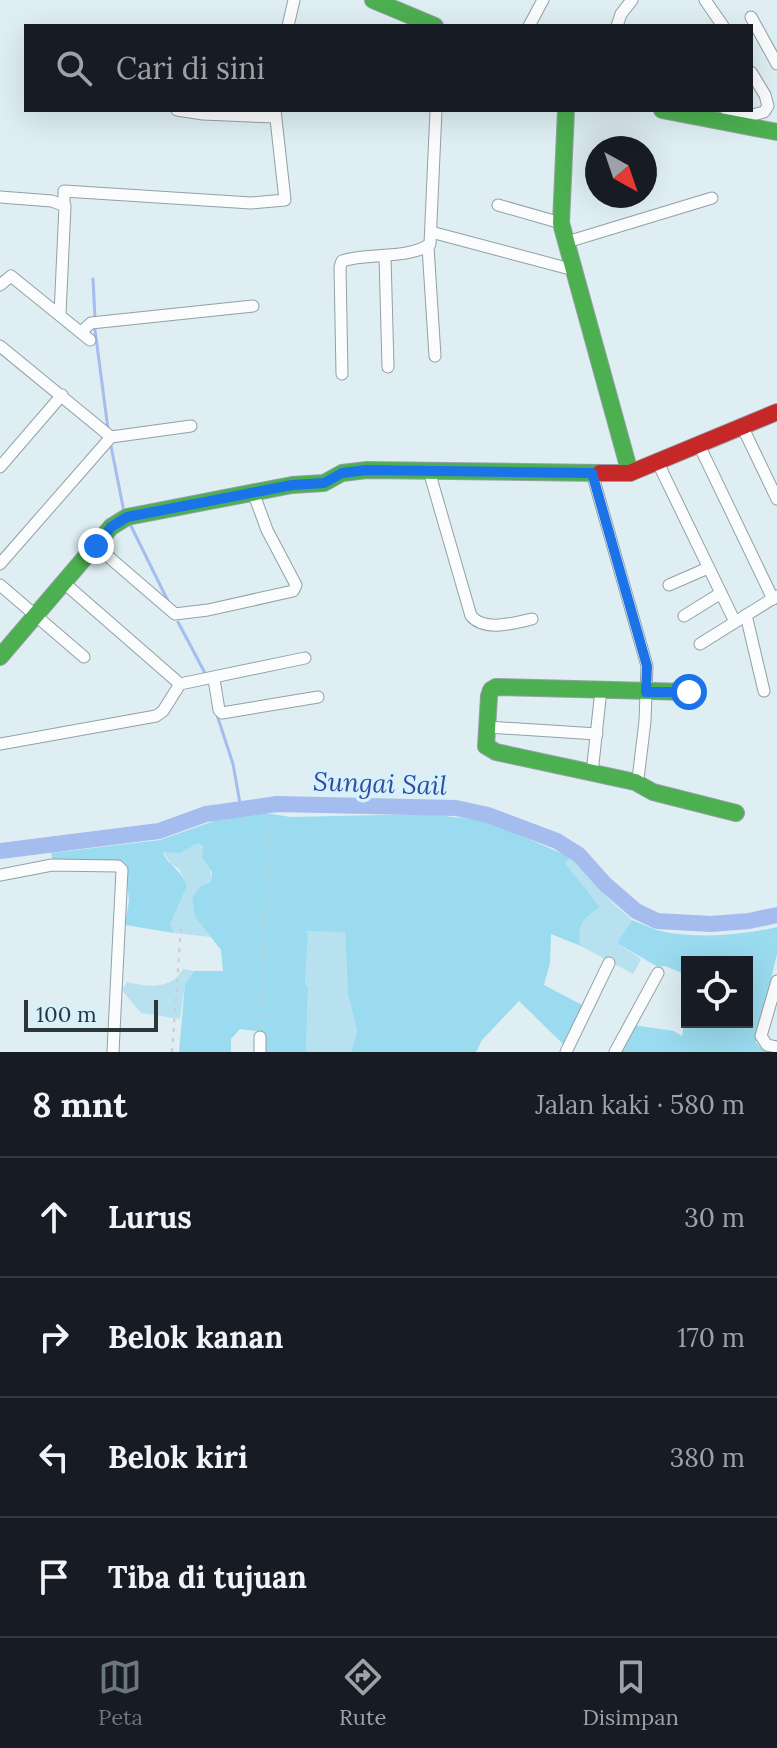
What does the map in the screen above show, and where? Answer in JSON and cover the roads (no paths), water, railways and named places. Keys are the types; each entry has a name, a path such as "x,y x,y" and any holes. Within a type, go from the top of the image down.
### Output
{"street":[{"path":"288,24 294,0"},
{"path":"530,24 543,0"},
{"path":"618,24 632,0"},
{"path":"705,0 722,24"},
{"path":"383,2 431,24"},
{"path":"751,17 777,64"},
{"path":"736,112 752,115 764,112 768,106 753,75"},
{"path":"60,314 64,191 251,203 285,200 275,113 217,115 193,112"},
{"path":"435,356 428,247 436,112"},
{"path":"566,112 561,223 630,473"},
{"path":"672,112 777,132"},
{"path":"0,197 52,201 64,205"},
{"path":"567,242 712,198"},
{"path":"498,205 561,223"},
{"path":"431,232 574,270"},
{"path":"342,374 341,264 346,259 385,256 428,247"},
{"path":"385,256 388,367"},
{"path":"0,285 11,276 85,336 88,324 99,322 253,306"},
{"path":"0,346 111,437"},
{"path":"0,467 62,395"},
{"path":"0,657 111,527 127,517 292,485 324,483 342,473 367,470 630,473 777,412"},
{"path":"0,564 111,437 191,426"},
{"path":"742,426 777,499"},
{"path":"699,445 775,598 700,644"},
{"path":"658,463 735,622"},
{"path":"429,471 471,616 483,624 508,625 532,619"},
{"path":"592,473 647,666 638,779 635,782"},
{"path":"96,546 175,614 293,591 296,585 267,530 253,492"},
{"path":"669,585 708,568"},
{"path":"63,582 180,684"},
{"path":"0,585 84,657"},
{"path":"684,616 721,593"},
{"path":"746,615 764,691"},
{"path":"0,744 156,716 163,711 180,684 305,658"},
{"path":"214,679 222,713 318,697"},
{"path":"689,692 493,688 489,696 486,746 489,750 635,782 653,792 736,813"},
{"path":"592,773 601,690"},
{"path":"487,727 597,734"},
{"path":"0,875 52,865 118,866 122,870 113,1052"},
{"path":"566,1052 609,963"},
{"path":"615,1052 658,973"},
{"path":"777,981 761,1036 767,1045 777,1047"},
{"path":"260,1037 260,1052"}],"waterway":[{"path":"93,279 95,318"},
{"path":"95,330 108,429"},
{"path":"111,446 124,512"},
{"path":"130,524 169,603"},
{"path":"178,622 206,675"},
{"path":"217,715 233,764 241,809"},
{"name":"Sungai Sail","path":"0,851 159,831 206,814 277,804 456,808 488,815 557,841 579,855 605,884 636,911 657,921 711,924 777,915"}]}
